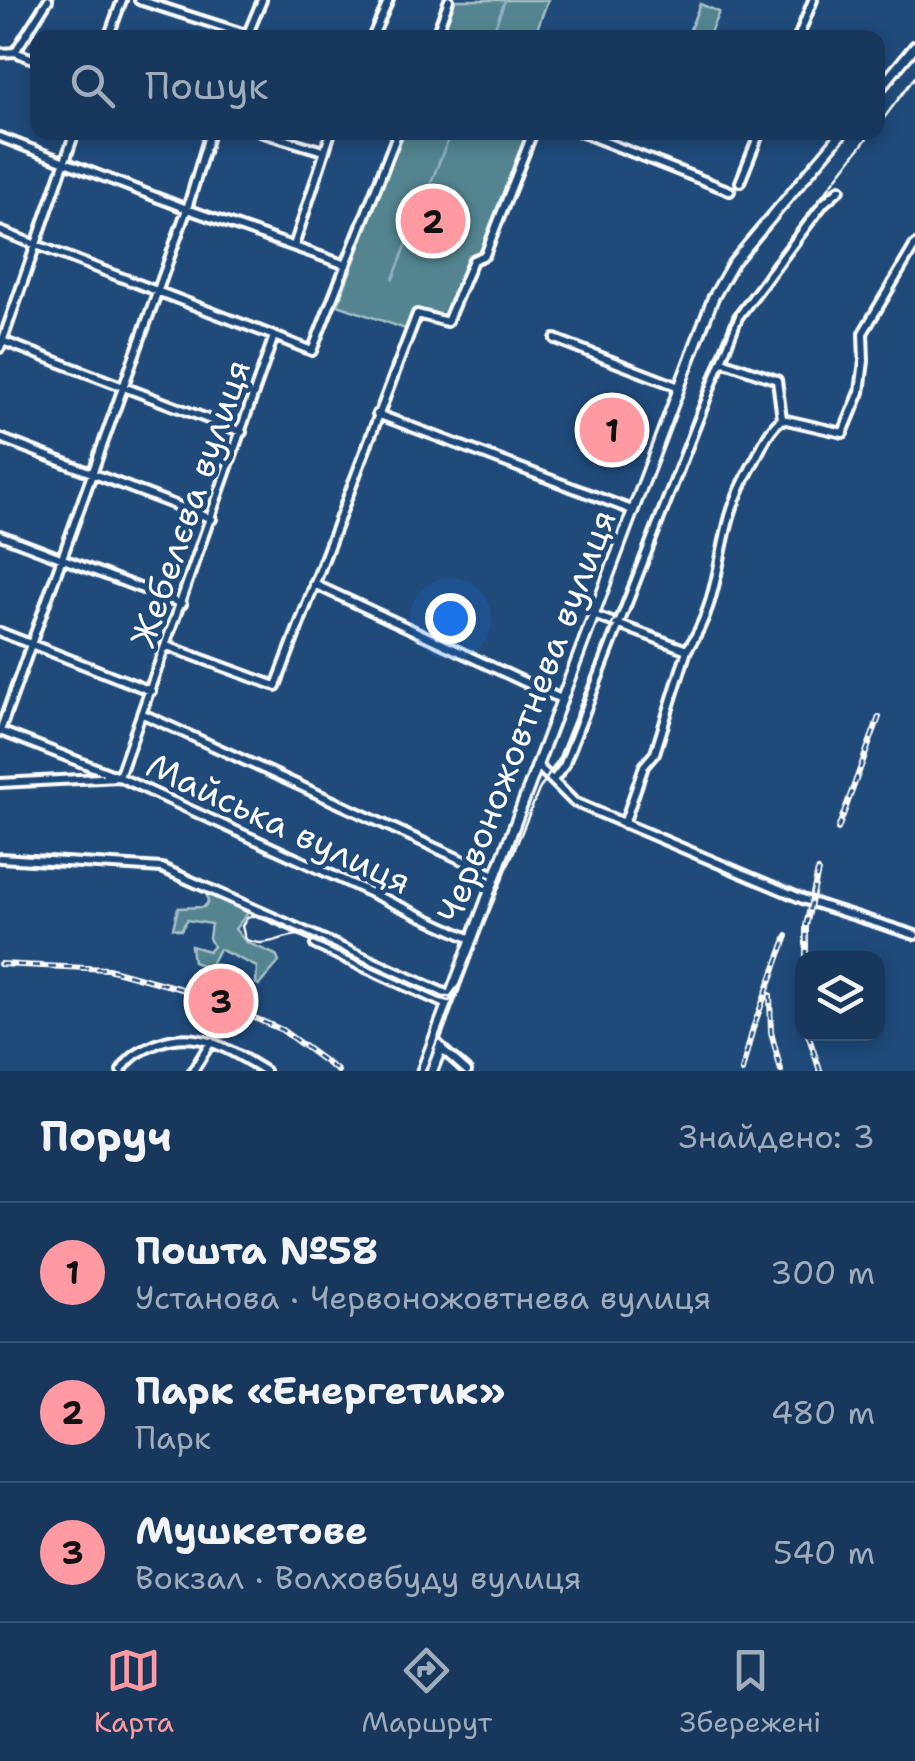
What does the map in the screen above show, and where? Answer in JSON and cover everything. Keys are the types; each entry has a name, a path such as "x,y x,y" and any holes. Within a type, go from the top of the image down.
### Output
{"main road":[{"path":"885,83 915,46"},
{"name":"Червоножовтнева вулиця","path":"432,1071 449,1000 632,510 723,279 836,140"},
{"name":"Червоножовтнева вулиця","path":"422,1071 437,1045"}],"street":[{"path":"15,52 48,0"},
{"path":"111,30 122,0"},
{"path":"139,0 229,30"},
{"path":"250,30 262,0"},
{"path":"376,30 389,0"},
{"path":"438,30 449,0"},
{"path":"801,30 814,0"},
{"path":"0,53 15,52 30,58"},
{"path":"0,137 346,265"},
{"path":"72,140 1,343 242,432"},
{"path":"119,777 0,731 158,292 208,140"},
{"path":"285,140 322,152"},
{"path":"294,246 327,140"},
{"name":"Жебелєва вулиця","path":"119,777 274,336 312,351 395,140"},
{"path":"167,646 276,686 416,314 447,322 473,260 485,256 530,140"},
{"path":"600,140 730,191"},
{"path":"740,182 757,140"},
{"path":"554,780 564,766 746,304 840,189"},
{"path":"0,232 274,336"},
{"path":"624,824 644,766 654,753 686,650 698,634 716,590 730,514 744,479 773,426 782,420 843,433 860,392 863,334 915,245"},
{"path":"555,340 679,387"},
{"path":"722,361 778,380 782,420"},
{"path":"377,414 632,510"},
{"path":"0,438 212,519"},
{"path":"0,535 182,604"},
{"path":"314,584 561,699"},
{"path":"593,614 686,650"},
{"path":"0,632 151,690"},
{"path":"143,714 495,875"},
{"path":"536,764 574,802 804,900 915,935"},
{"name":"Майська вулиця","path":"0,783 119,777 472,939"},
{"path":"0,858 162,868 449,1000"},
{"path":"314,945 449,1000"},
{"path":"121,1071 132,1054 179,1036 211,1042 265,1071"},
{"path":"193,1071 211,1042"},
{"path":"437,1045 467,1071"}],"green space":[{"path":"452,0 548,0 537,30 441,30"},
{"path":"700,4 719,12 711,30 690,30"},
{"path":"399,140 527,140 483,254 472,259 446,320 416,312 408,330 338,305"},
{"path":"206,890 250,910 235,929 246,942 276,955 279,962 259,985 257,967 219,949 209,968 193,962 191,946 209,951 213,946 209,938 211,924 187,920 181,930 173,928 178,908 204,907 208,902"}],"waterway":[{"path":"494,30 505,0"},
{"path":"393,279 448,140"}],"tram line":[{"path":"885,117 915,77"},
{"path":"459,985 539,790 558,760 737,312 866,140"},
{"path":"267,917 443,997 450,997 459,985 459,991 449,1001 441,999 298,935 252,942 245,939 242,926 247,918 267,917"},
{"path":"425,1071 456,992"}],"railway":[{"path":"838,829 879,717"},
{"path":"806,951 806,926 818,871"},
{"path":"742,1071 753,1028 787,936"},
{"path":"0,964 108,969 200,994 282,1030 338,1071"},
{"path":"770,995 771,1032 781,1071"},
{"path":"810,1041 820,1071"}],"place":[{"name":"Парк «Енергетик»","path":"433,221"},
{"name":"Пошта №58","path":"612,430"},
{"name":"Мушкетове","path":"221,1001"}]}
